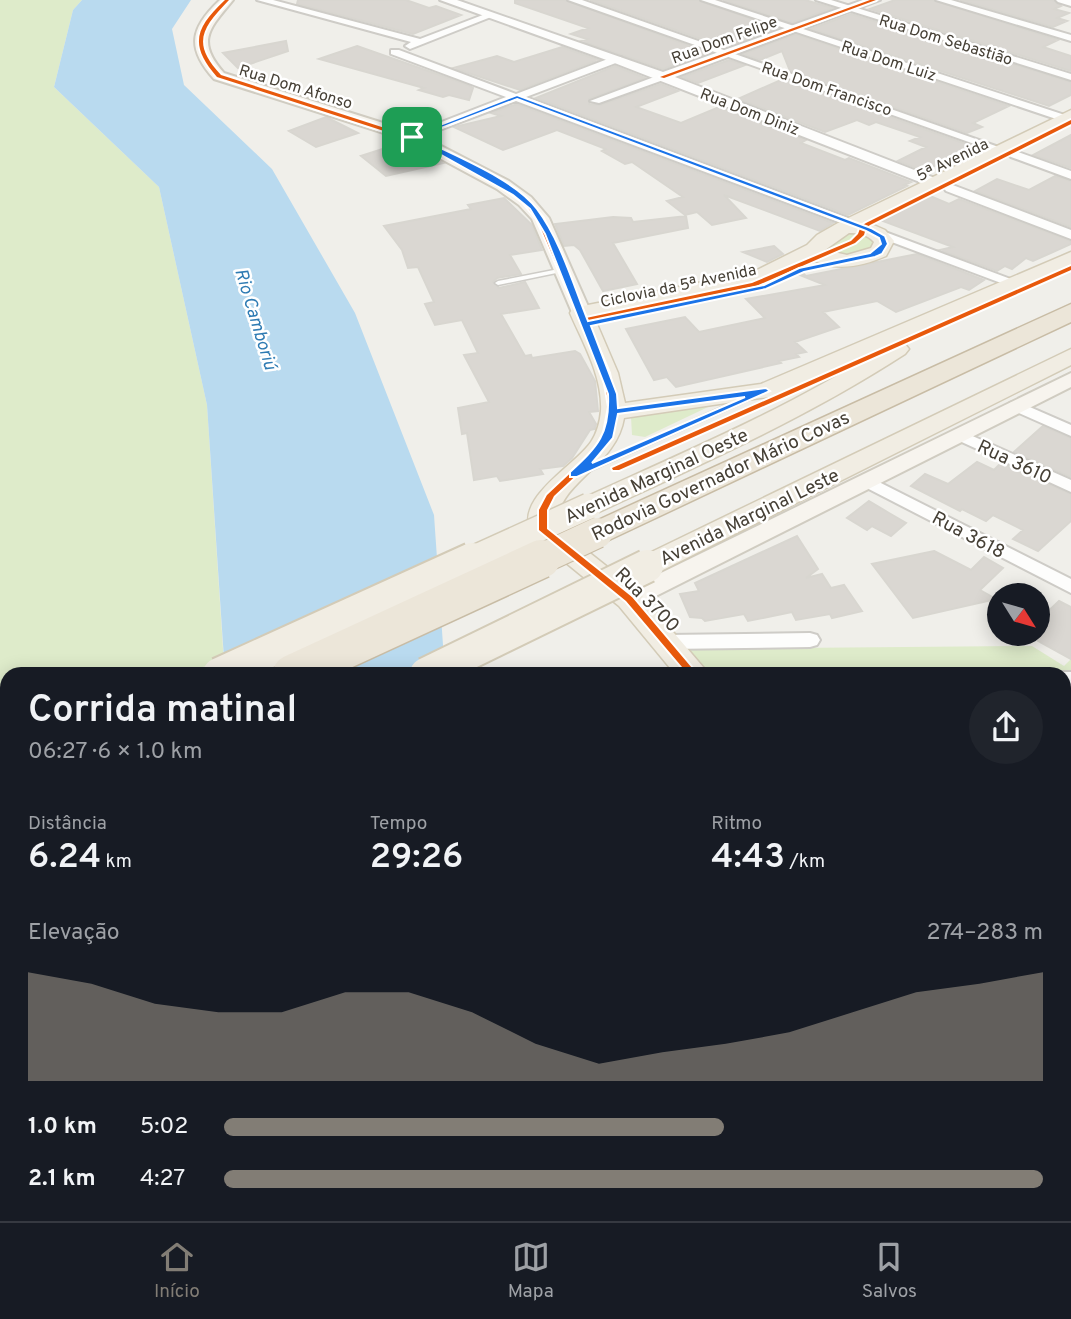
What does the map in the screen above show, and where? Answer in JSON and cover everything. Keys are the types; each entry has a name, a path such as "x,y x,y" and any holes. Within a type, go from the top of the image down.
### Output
{"highway":[{"name":"Rodovia Governador Mário Covas","path":"307,667 1071,312"},
{"name":"Rodovia Governador Mário Covas","path":"357,667 594,535 1071,330"}],"main road":[{"name":"Rua Dom Afonso","path":"227,0 208,18 201,32 207,62 219,76 412,137 490,177 525,201 540,218 584,319 612,394 613,411 608,438 599,451 547,499 541,519 543,530 594,535"},
{"name":"5ª Avenida","path":"814,249 824,239 860,228 1069,120"},
{"path":"584,319 766,287 802,270 879,252 884,247 884,241 860,228"},
{"path":"584,319 748,280 814,249 815,253 827,259 842,261"},
{"name":"Avenida Marginal Oeste","path":"613,411 766,391 1071,258"},
{"name":"Avenida Marginal Oeste","path":"238,667 594,535 774,421 884,359 911,338 924,322"},
{"name":"Avenida Marginal Leste","path":"440,667 1071,356"},
{"name":"Avenida Marginal Leste","path":"629,600 1071,379"},
{"name":"Rua 3700","path":"594,535 629,600 687,667"}],"street":[{"path":"262,0 421,42"},
{"name":"Rua Dom Diniz","path":"446,0 617,60 1071,235"},
{"name":"Rua Dom Francisco","path":"573,0 1071,175"},
{"name":"Rua Dom Luiz","path":"706,0 1069,120"},
{"name":"Rua Dom Sebastião","path":"821,0 1071,77"},
{"name":"Rua Dom Felipe","path":"595,101 874,0"},
{"path":"941,0 1071,38"},
{"path":"1062,0 1071,2"},
{"path":"491,16 395,52 860,228 1014,283"},
{"path":"412,137 617,60"},
{"path":"1016,407 1071,431"},
{"name":"Rua 3610","path":"959,435 1071,487"},
{"name":"Rua 3618","path":"867,481 1071,587"},
{"path":"667,642 810,640"}],"lane":[{"path":"498,283 564,270"},
{"path":"573,475 766,391"}],"green space":[{"path":"0,0 82,0 73,10 54,87 159,187 207,405 224,664 202,667 0,667"},
{"path":"853,233 873,237 879,247 852,256 826,254 823,246"},
{"path":"708,407 645,437 632,435 631,417"},
{"path":"1032,646 1064,666 1071,659 1071,667 699,667 685,649"}],"water":[{"name":"Rio Camboriú","path":"82,0 191,0 172,29 184,85 272,169 355,313 434,515 445,667 225,667 207,405 159,187 54,87 73,10"}],"building":[{"path":"298,0 406,0 429,8 436,6 461,15 413,34 297,4"},
{"path":"515,0 565,0 709,53 663,69 581,41 587,39 571,34 588,28 515,3"},
{"path":"590,0 698,0 777,28 724,47"},
{"path":"723,0 805,0 833,8 792,23"},
{"path":"895,0 933,0 1058,40 1043,47 1071,56 1071,71 870,9"},
{"path":"960,0 1053,0 1061,6 1054,9 1069,13 1057,18 1067,21 1053,27"},
{"path":"851,14 1071,82 1071,95 1049,106 811,29"},
{"path":"796,34 1009,106 973,123 982,127 967,133 790,71 782,51 760,60 743,54"},
{"path":"286,41 288,51 238,68 223,53"},
{"path":"357,46 468,85 473,88 469,100 449,95 443,97 419,90 424,88 319,59"},
{"path":"562,47 598,60 520,90 453,68 497,56 514,62"},
{"path":"729,60 745,65 698,83 682,77"},
{"path":"615,66 645,78 589,99 589,104 600,105 661,84 678,91 636,107 681,123 719,107 806,140 801,143 911,182 848,215 536,98"},
{"path":"783,79 974,147 924,171 898,161 926,147 910,141 920,137 876,122 869,125 857,120 825,132 738,99"},
{"path":"517,104 833,223 820,231 724,195 746,218 712,225 697,212 685,215 667,201 683,197 632,162 625,164 602,151 606,149 557,130 503,150 454,127 501,116 491,113"},
{"path":"326,117 358,133 316,147 289,131"},
{"path":"1071,135 1071,168 1033,155"},
{"path":"404,142 443,163 386,176 361,156"},
{"path":"1055,176 1071,181 1071,227 975,191 997,179 1029,190"},
{"path":"930,196 949,204 959,199 1071,241 1071,244 1033,261 1026,258 1012,269 1005,266 997,271 940,250 953,247 880,220"},
{"path":"504,198 532,225 542,250 510,255 521,274 497,278 493,282 499,288 525,282 539,308 501,314 525,356 531,355 532,358 575,351 580,354 595,381 598,411 589,412 596,424 595,429 590,430 572,458 563,466 540,469 543,474 500,481 497,476 474,480 467,433 462,434 458,408 489,402 464,355 478,353 462,320 435,325 425,304 434,302 418,267 408,268 402,250 384,226 471,209 468,205"},
{"path":"686,216 688,228 613,243 637,284 603,291 580,250 574,245 564,246 555,224 613,217 631,218 633,222"},
{"path":"774,246 783,254 767,262 743,252"},
{"path":"917,254 984,280 969,290 961,287 896,312 877,301 823,312 839,327 795,342 806,352 796,354 799,357 676,387 667,377 654,380 626,329 685,317 699,332 765,318 746,299 825,285 792,272 798,269 806,276"},
{"path":"1043,426 1071,438 1071,477 1014,452"},
{"path":"977,462 994,470 1001,463 1071,494 1071,521 1038,551 1013,539 1023,530 993,515 986,521 962,509 960,511 911,486 925,474 948,484"},
{"path":"869,501 906,523 891,536 872,526 867,530 847,518"},
{"path":"797,536 818,569 806,578 822,574 831,588 844,585 862,611 832,618 830,614 796,620 792,612 748,621 744,614 705,621 702,618 690,617 680,594 699,591 695,583"},
{"path":"934,551 971,570 984,557 1003,568 980,590 987,594 987,601 913,618 872,564"},
{"path":"1059,601 1071,607 1071,659 1047,646 1050,646 1050,610"}],"cycle path":[{"path":"227,0 210,18 201,36 203,55 219,76 423,142 503,185 525,201 540,218 606,373 612,407 608,433 597,453 551,495 543,510 543,530 629,599 687,667"},
{"path":"662,77 874,0"},
{"name":"Ciclovia da 5ª Avenida","path":"584,320 754,285 853,242 868,224 1071,122"},
{"path":"616,468 1071,268"}],"route":[{"path":"412,137 516,193 533,208 548,234 606,373 612,394 612,426 608,438 599,451 573,475 766,391 613,411 612,394 606,373 586,324 766,287 802,270 872,255 884,247 882,237 869,229 517,97 412,137"}]}
